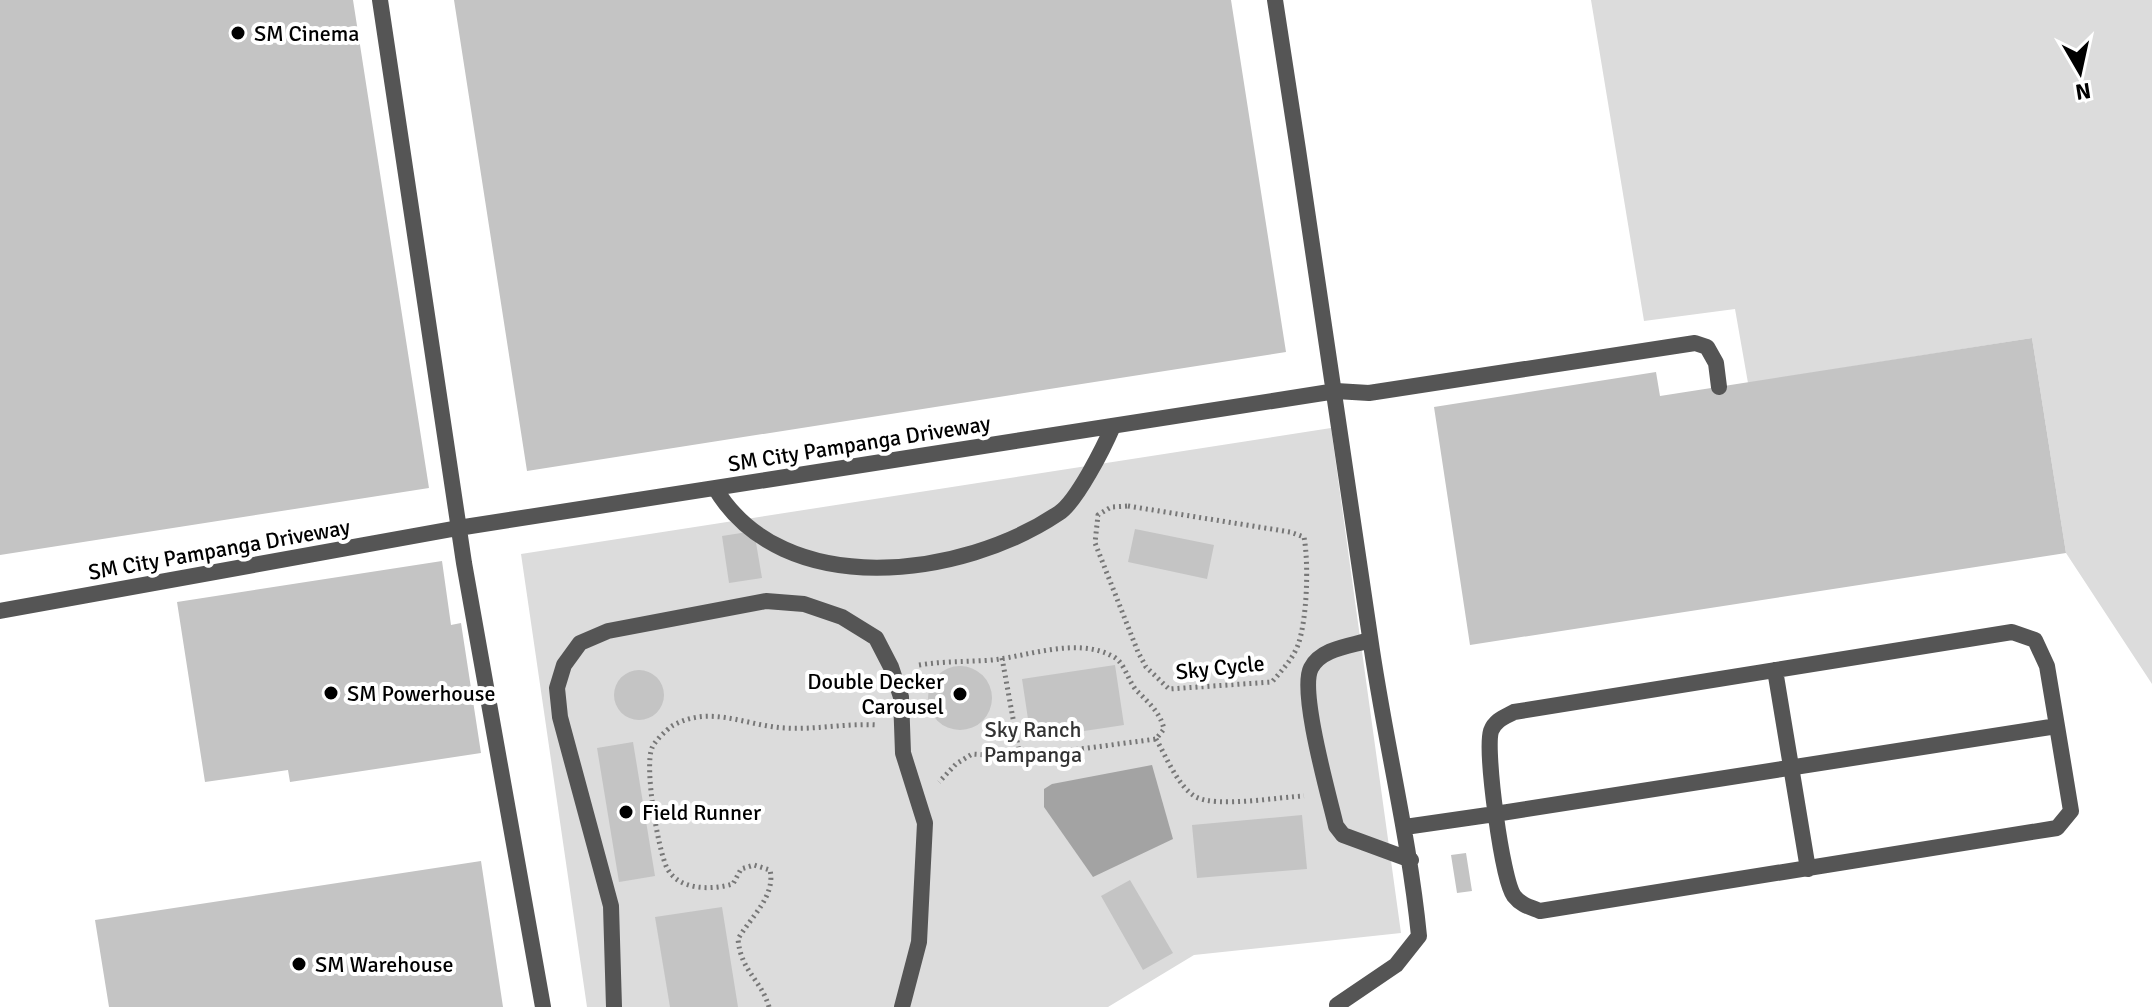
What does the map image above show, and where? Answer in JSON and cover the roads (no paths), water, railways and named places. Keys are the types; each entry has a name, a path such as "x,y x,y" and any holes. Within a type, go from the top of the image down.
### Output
{"lane":[{"path":"380,0 458,528 543,1007"},
{"path":"1275,0 1336,391 1370,640 1411,860 1419,936 1396,965 1337,1006"},
{"name":"SM City Pampanga Driveway","path":"0,611 458,528 1336,391 1369,393 1695,343 1707,347 1716,363 1719,387"},
{"path":"715,488 727,509 775,547 798,557 845,568 934,563 983,550 1061,512 1098,458 1113,426"},
{"path":"614,1007 611,906 560,717 557,688 564,665 580,643 608,631 766,601 804,604 842,617 876,638 893,670 901,697 903,753 925,823 919,942 902,1007"},
{"path":"2012,632 2035,640 2047,666 2057,726 2071,811 2057,828 1540,911 1522,905 1511,893 1495,814 1491,732 1498,720 1514,712 2012,632"},
{"path":"1370,640 1325,653 1310,669 1307,695 1336,826 1343,835 1411,860"},
{"path":"1775,670 1808,869"},
{"path":"1405,827 2057,726"}],"place":[{"name":"SM Cinema","path":"238,33"},
{"name":"SM Powerhouse","path":"331,693"},
{"name":"Double Decker Carousel","path":"960,694"},
{"name":"Field Runner","path":"626,812"},
{"name":"SM Warehouse","path":"299,964"}],"park label":[{"name":"Sky Ranch Pampanga","path":"1033,742"}]}
